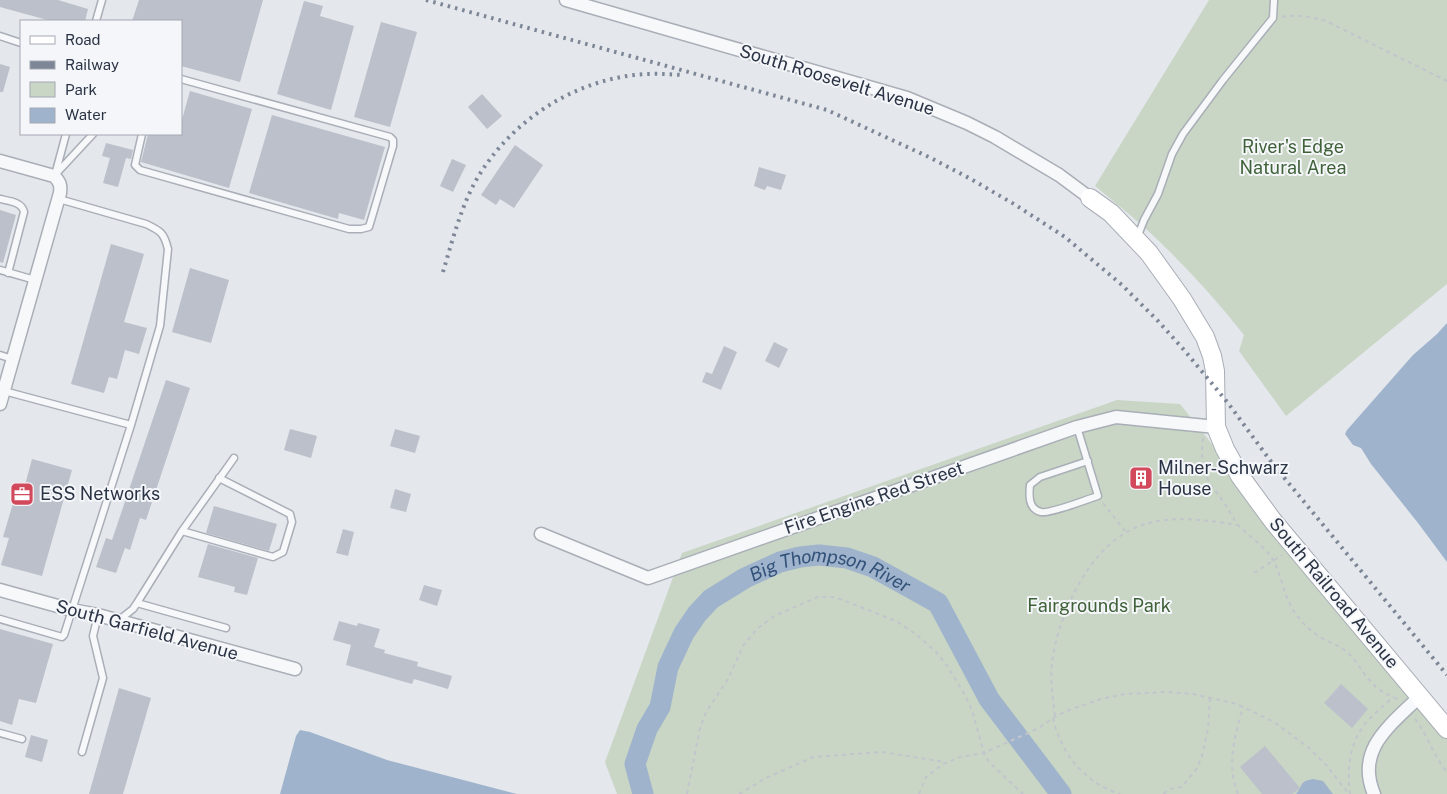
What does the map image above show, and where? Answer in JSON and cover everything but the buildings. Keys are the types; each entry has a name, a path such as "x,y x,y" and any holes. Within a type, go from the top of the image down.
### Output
{"street":[{"name":"South Roosevelt Avenue","path":"566,0 907,98 995,137 1059,175 1090,198"},
{"path":"0,161 57,179 61,187 13,359 2,390 0,404"},
{"name":"South Railroad Avenue","path":"1090,198 1112,213 1149,253 1182,299 1204,337 1212,356 1215,371 1210,426 1240,476 1414,702 1447,729"},
{"name":"Fire Engine Red Street","path":"541,534 648,578 1077,427 1116,417 1210,426"},
{"name":"South Garfield Avenue","path":"0,590 72,610 118,620 295,670"},
{"path":"1374,794 1368,781 1369,758 1378,738 1414,702"}],"lane":[{"path":"96,20 102,0"},
{"path":"1136,239 1158,194 1172,154 1183,134 1273,18 1274,0"},
{"path":"0,36 20,43"},
{"path":"142,135 135,165 140,170 350,229 369,227 393,146 393,140 390,137 182,79"},
{"path":"57,179 66,135"},
{"path":"57,179 92,135"},
{"path":"0,199 20,205 23,207 24,212 8,273"},
{"path":"0,619 62,637 64,635 131,425 160,326 168,249 165,237 159,230 146,224 58,199"},
{"path":"0,270 35,280"},
{"path":"0,355 13,359"},
{"path":"2,390 131,425"},
{"path":"1077,427 1088,461 1098,496 1052,511 1041,512 1034,508 1029,498 1030,485 1040,477 1088,461"},
{"path":"118,620 133,609 182,531 234,458"},
{"path":"182,531 273,557 283,552 292,522 290,514 219,478"},
{"path":"137,603 226,628"},
{"path":"82,752 103,678 93,636 98,615"},
{"path":"0,733 22,739"}],"path":[{"path":"1273,18 1298,16 1326,21 1447,81"},
{"path":"1210,426 1202,447 1204,470 1209,482 1226,504 1238,525 1263,547 1273,561 1287,599 1298,617 1317,635 1336,644 1347,652 1380,690 1401,700 1414,702 1420,725 1438,760 1447,772"},
{"path":"1098,496 1126,532"},
{"path":"1120,794 1095,783 1073,763 1062,745 1054,718 1052,665 1056,639 1072,597 1091,566 1108,546 1126,532 1151,523 1167,520 1199,520 1238,525"},
{"path":"1254,573 1294,547"},
{"path":"687,794 700,728 706,712 728,679 743,646 757,629 774,616 818,596 836,597 896,621 917,635 936,652 964,693 972,710 984,754 989,762 1023,794"},
{"path":"919,794 926,777 942,764 960,757 984,754 1054,718 1102,699 1125,694 1167,692 1193,694 1237,704 1274,722 1298,738 1326,765 1350,794"},
{"path":"1164,794 1172,788 1182,788 1200,764 1208,729 1210,697"},
{"path":"1350,794 1350,756 1358,735 1364,724 1393,697"},
{"path":"1238,794 1233,782 1232,764 1234,743 1243,707"},
{"path":"739,794 766,778 813,757 882,752 948,762"}],"green space":[{"name":"River's Edge Natural Area","path":"1209,0 1447,0 1447,284 1286,416 1239,351 1244,335 1233,321 1171,253 1145,228 1095,186"},
{"name":"Fairgrounds Park","path":"1117,400 1180,404 1447,738 1447,794 617,794 605,762 682,553"}],"water":[{"path":"1447,323 1447,562 1371,464 1361,448 1353,445 1345,434 1413,355"},
{"path":"300,730 387,760 517,794 280,794 296,736"},
{"path":"1313,779 1323,781 1333,794 1296,794 1303,783"}],"waterway":[{"name":"Big Thompson River","path":"643,794 635,764 647,729 660,707 668,667 684,633 697,614 711,599 745,578 780,562 819,555 847,558 873,567 938,603 989,699 1061,794"}],"railway":[{"path":"426,0 827,110 931,158 969,178 1065,237 1122,285 1185,351 1228,403 1272,463 1447,675"},
{"path":"443,272 461,215 475,182 504,142 522,125 563,97 586,87 640,74 683,75"}],"place":[{"name":"Milner-Schwarz House","path":"1141,478"},
{"name":"ESS Networks","path":"22,494"}]}
